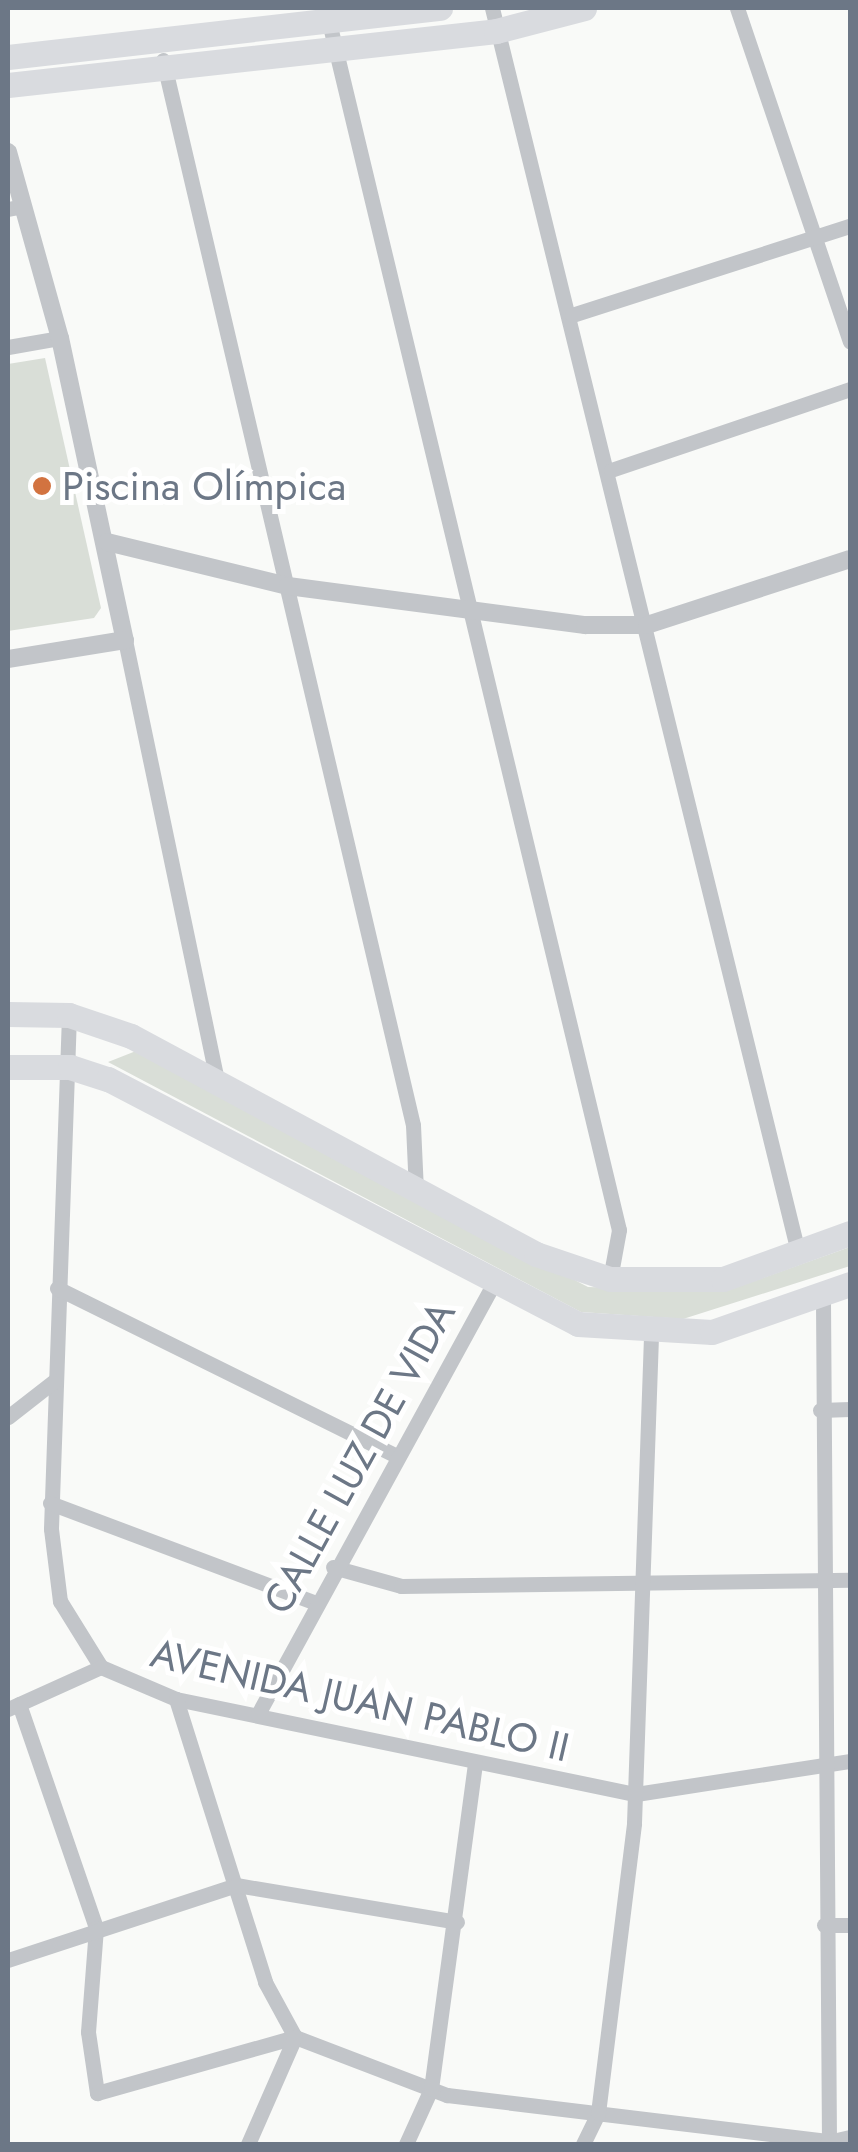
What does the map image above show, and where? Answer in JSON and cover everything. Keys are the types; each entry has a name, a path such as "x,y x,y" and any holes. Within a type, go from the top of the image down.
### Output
{"highway":[{"path":"8,56 159,42 267,19 329,22 440,8"},
{"path":"8,86 336,49 494,19 584,8"},
{"path":"8,1014 69,1016 217,1080 536,1254 610,1279 699,1283 799,1256 850,1233"},
{"path":"8,1067 70,1067 146,1098 492,1286 578,1324 651,1335 712,1332 850,1284"}],"street":[{"path":"737,8 850,342"},
{"path":"494,19 611,470 799,1256"},
{"path":"329,22 619,1230 610,1279"},
{"path":"159,42 413,1125 416,1190"},
{"path":"8,152 15,208 60,338 106,542 217,1080"},
{"path":"572,315 850,226"},
{"path":"8,347 60,338"},
{"path":"611,470 850,389"},
{"path":"106,542 288,586 472,616 647,624 850,558"},
{"path":"8,659 125,640"},
{"name":"AVENIDA JUAN PABLO II","path":"69,1016 50,1504 60,1601 101,1666 176,1699 636,1794 850,1761"},
{"name":"CALLE LUZ DE VIDA","path":"258,1714 393,1454 492,1286"},
{"path":"57,1288 393,1454"},
{"path":"823,1295 820,1410 829,2142"},
{"path":"583,2144 598,2113 636,1794 639,1582 651,1335"},
{"path":"8,1417 54,1381"},
{"path":"820,1410 850,1409"},
{"path":"50,1504 314,1602"},
{"path":"333,1567 401,1586 850,1580"},
{"path":"101,1666 13,1706 96,1928 88,2032 97,2093 295,2037 431,2089 829,2142 850,2139"},
{"path":"176,1699 265,1982 295,2037"},
{"path":"406,2144 431,2089 476,1763"},
{"path":"8,1960 236,1885 457,1922"},
{"path":"824,1925 850,1925"},
{"path":"248,2144 295,2037"}],"shaded area":[{"name":"Piscina Olímpica","path":"45,358 101,608 94,618 8,631 8,364"},
{"path":"136,1051 588,1287 726,1291 850,1247 850,1266 683,1319 581,1312 108,1062"}],"place":[{"name":"Piscina Olímpica","path":"42,486"}]}
